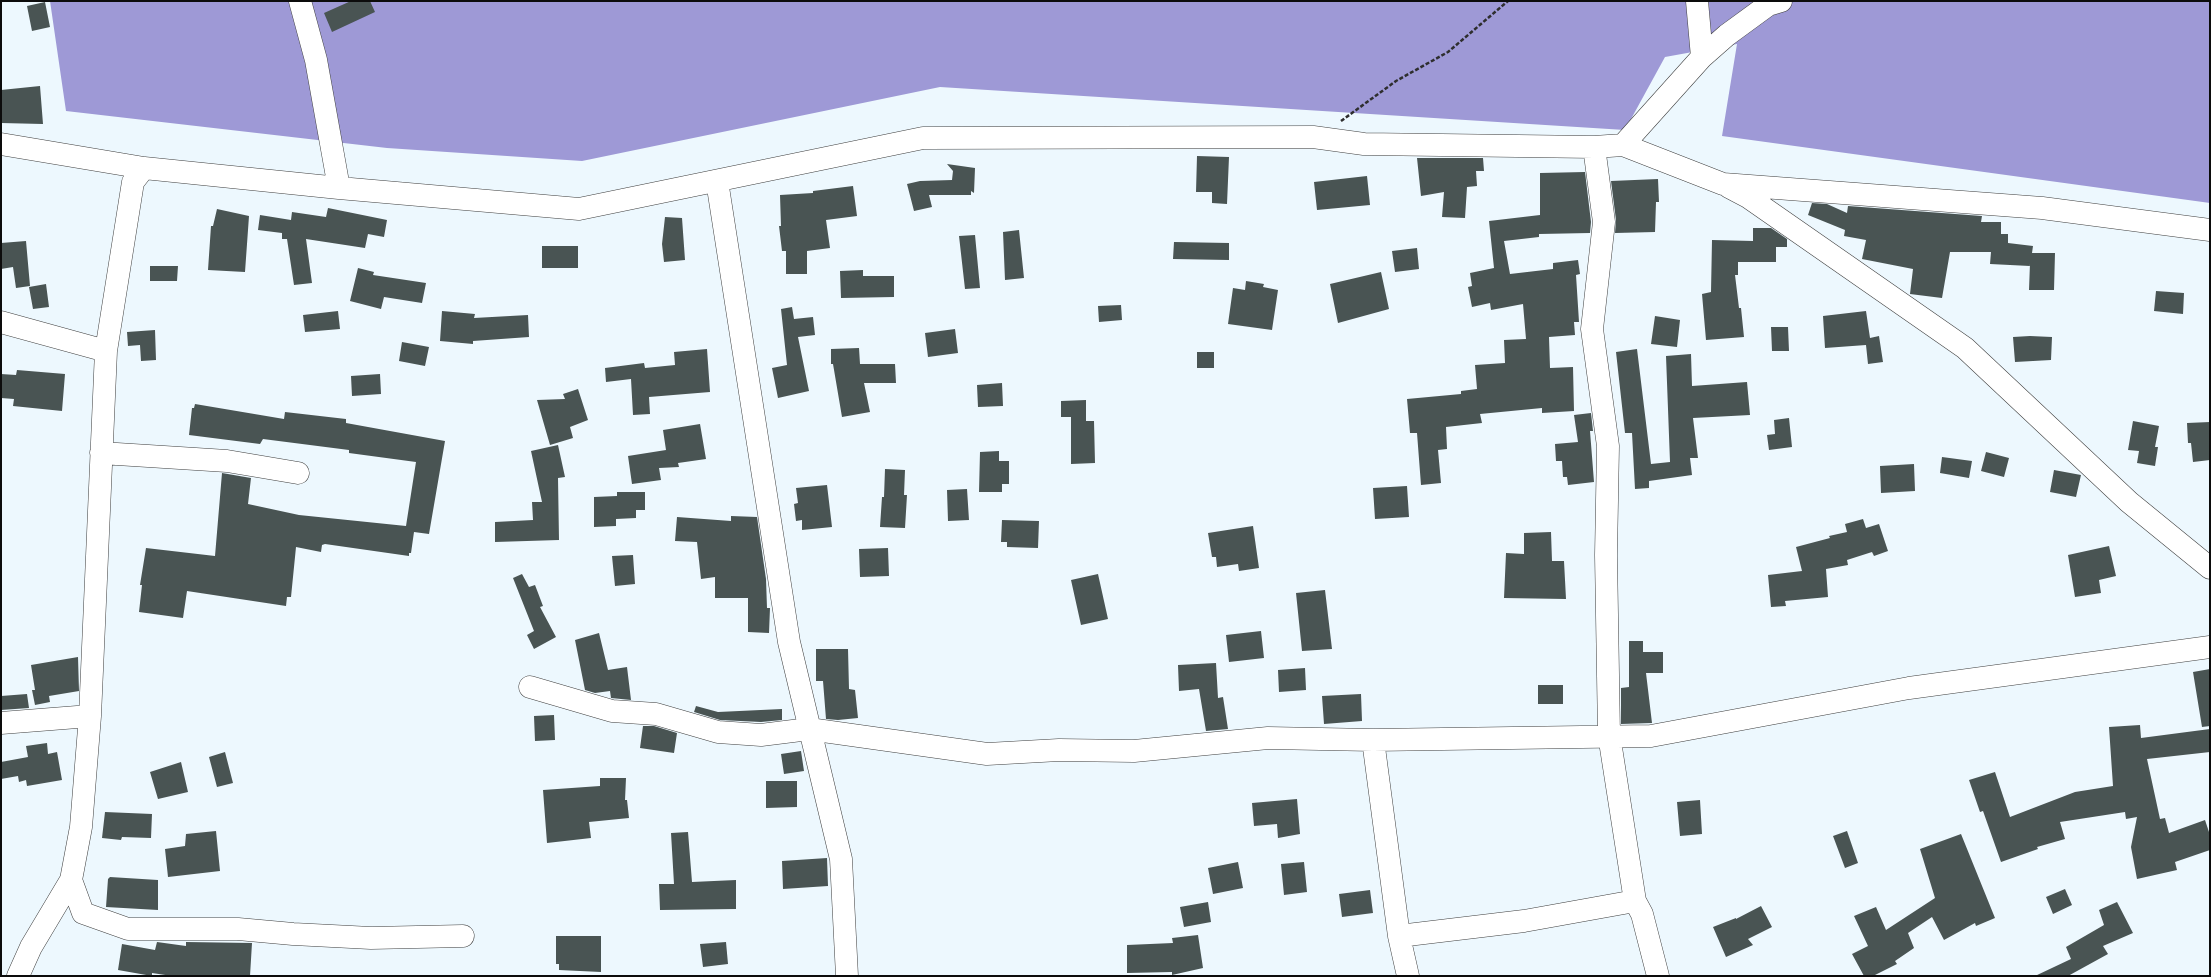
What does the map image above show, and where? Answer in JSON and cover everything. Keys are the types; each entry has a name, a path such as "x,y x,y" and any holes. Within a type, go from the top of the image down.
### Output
{"street":[{"path":"300,1 316,60 339,188"},
{"path":"1697,1 1702,57"},
{"path":"1623,145 1702,57 1768,5 1781,1"},
{"path":"1,144 144,168 339,188 579,209 923,138 1313,137 1364,144 1594,147 1623,145 1723,184 1748,197 1965,348 2129,502 2210,568"},
{"path":"1594,147 1604,222 1592,330 1608,446 1606,555 1609,735 1635,901 1642,914 1658,976"},
{"path":"18,976 31,947 71,880 81,827 90,716 106,351 133,182 144,168"},
{"path":"716,181 790,642 809,729 841,859 847,976"},
{"path":"1723,184 2042,208 2210,230"},
{"path":"1,322 106,351"},
{"path":"101,453 227,461 298,473"},
{"path":"530,687 612,711 656,714 718,732 760,735 809,729 987,754 1059,750 1134,751 1268,738 1373,740 1609,735 1651,736 1909,688 2210,647"},
{"path":"1,723 90,716"},
{"path":"1373,740 1399,936 1408,976"},
{"path":"71,880 83,913 128,929 238,929 293,934 372,938 463,936"},
{"path":"1399,936 1524,921 1635,901"}],"path":[{"path":"1340,121 1396,81 1448,52 1508,1"}],"shaded area":[{"path":"50,1 2210,1 2210,203 1722,136 1737,44 1665,57 1625,130 940,87 582,161 387,148 66,111"}],"building":[{"path":"351,1 370,1 375,12 332,32 324,13"},
{"path":"45,2 50,27 32,31 27,6"},
{"path":"40,86 43,124 1,123 1,90"},
{"path":"1197,156 1229,157 1227,204 1212,203 1212,192 1196,192"},
{"path":"1417,158 1483,158 1484,171 1476,171 1477,186 1467,187 1465,218 1442,217 1444,192 1421,196"},
{"path":"947,164 975,168 974,193 971,191 971,195 929,195 932,207 914,211 907,184 920,181 952,180 953,171"},
{"path":"1585,172 1591,222 1590,233 1539,234 1539,237 1504,241 1510,274 1553,269 1553,263 1578,260 1580,274 1576,275 1579,322 1574,322 1575,335 1549,337 1550,368 1573,367 1574,411 1542,413 1542,408 1480,414 1482,423 1446,427 1447,449 1438,450 1441,483 1421,485 1417,433 1410,433 1407,399 1461,394 1461,391 1477,389 1475,365 1505,363 1504,340 1526,339 1523,304 1491,310 1490,303 1472,307 1468,287 1472,286 1470,273 1494,268 1489,221 1540,215 1540,173"},
{"path":"1367,176 1370,205 1317,210 1314,182"},
{"path":"1658,179 1659,202 1656,202 1655,232 1615,233 1616,220 1611,181"},
{"path":"853,186 857,216 826,220 830,248 807,251 807,274 786,274 786,251 782,251 779,226 781,226 780,195 813,193 813,191"},
{"path":"1812,203 1827,204 1847,213 1848,206 1982,216 1981,222 2001,222 2001,234 2008,234 2008,243 2033,246 2032,253 2055,253 2054,290 2029,290 2030,266 1990,264 1991,252 1950,252 1942,298 1910,294 1913,269 1862,259 1866,240 1844,236 1845,230 1808,215"},
{"path":"328,208 387,220 384,237 368,234 365,248 306,239 312,283 294,285 287,239 282,239 282,233 258,230 260,215 291,220 292,212 326,217"},
{"path":"217,209 249,216 245,272 208,270 211,226 213,226"},
{"path":"665,217 682,218 685,260 664,262 662,244"},
{"path":"1753,228 1771,228 1787,239 1787,247 1776,247 1776,262 1738,262 1738,275 1735,275 1744,337 1706,340 1702,294 1711,292 1712,240 1753,241"},
{"path":"1019,230 1024,278 1005,280 1003,232"},
{"path":"975,235 980,288 965,289 959,236"},
{"path":"26,241 30,286 16,288 13,267 1,269 1,243"},
{"path":"1174,242 1229,243 1229,260 1173,259"},
{"path":"542,246 578,246 578,268 542,268"},
{"path":"1417,248 1419,269 1395,272 1392,251"},
{"path":"150,266 178,266 177,281 150,281"},
{"path":"358,268 374,272 373,275 426,283 422,303 384,297 381,309 350,301"},
{"path":"863,270 863,276 894,276 894,297 841,298 840,271"},
{"path":"1381,272 1389,309 1338,323 1330,284"},
{"path":"1246,281 1264,284 1263,287 1278,290 1272,330 1228,324 1233,288 1245,290"},
{"path":"46,284 49,307 33,309 29,287"},
{"path":"2156,291 2184,293 2183,314 2154,311"},
{"path":"1121,305 1122,320 1099,322 1098,306"},
{"path":"792,307 794,319 813,317 815,335 798,337 809,391 778,398 772,368 787,365 781,309"},
{"path":"338,311 340,329 305,332 303,315"},
{"path":"442,311 475,314 474,318 528,315 529,337 473,341 473,344 440,341"},
{"path":"1866,311 1870,338 1879,336 1883,362 1868,364 1866,345 1825,348 1823,316"},
{"path":"1655,316 1680,320 1677,347 1651,344"},
{"path":"1771,327 1788,327 1789,351 1772,351"},
{"path":"955,329 958,353 928,357 925,333"},
{"path":"155,330 156,360 141,361 140,345 128,346 127,332"},
{"path":"2013,337 2052,337 2051,360 2015,362"},
{"path":"402,342 429,347 425,366 399,361"},
{"path":"859,348 860,364 895,364 896,383 864,383 870,412 842,417 833,364 831,364 831,349"},
{"path":"707,349 710,392 649,397 650,414 633,415 631,379 606,382 605,368 644,363 645,368 675,365 674,352"},
{"path":"1637,349 1651,464 1670,462 1666,356 1691,354 1692,386 1747,382 1750,415 1693,418 1698,458 1690,458 1692,475 1649,481 1649,488 1635,489 1632,433 1625,433 1616,352"},
{"path":"1197,352 1214,352 1214,368 1197,368"},
{"path":"17,370 65,374 62,411 13,406 14,399 1,398 1,374 16,375"},
{"path":"380,374 381,394 352,396 351,376"},
{"path":"1002,383 1003,406 978,407 977,385"},
{"path":"578,389 588,420 570,427 573,438 550,445 537,400 565,399 563,394"},
{"path":"1086,400 1086,421 1094,421 1095,463 1071,464 1071,417 1061,417 1061,401"},
{"path":"195,404 284,419 285,412 346,419 346,423 445,441 429,534 414,532 411,553 409,553 409,556 325,544 322,545 321,552 296,547 291,597 287,597 286,606 187,591 183,618 139,612 142,585 140,585 146,548 215,556 222,473 251,478 248,504 299,515 406,526 416,462 349,453 349,450 263,439 260,444 189,435 192,408 194,408"},
{"path":"1591,413 1593,431 1590,431 1594,482 1568,485 1567,477 1563,477 1562,461 1556,461 1555,444 1578,442 1574,415"},
{"path":"1789,418 1792,447 1769,450 1767,435 1775,434 1774,420"},
{"path":"2133,421 2159,426 2155,447 2158,447 2155,466 2137,463 2139,451 2128,450"},
{"path":"2210,422 2210,460 2193,462 2191,443 2188,443 2187,423"},
{"path":"700,424 706,459 678,463 679,467 659,468 661,480 632,484 628,456 666,450 663,430"},
{"path":"558,445 565,477 558,478 559,540 495,542 495,522 533,520 532,502 542,502 531,451"},
{"path":"999,451 999,461 1009,461 1009,484 1002,484 1002,492 979,492 980,452"},
{"path":"1986,452 2009,458 2004,477 1981,471"},
{"path":"1942,457 1972,461 1969,478 1940,473"},
{"path":"1914,464 1915,491 1881,493 1880,466"},
{"path":"885,469 905,470 904,495 907,495 905,528 880,527 882,497 884,497"},
{"path":"2054,470 2081,475 2076,497 2050,492"},
{"path":"827,485 832,527 802,530 802,520 796,521 794,504 798,503 796,488"},
{"path":"1407,486 1409,517 1375,519 1373,488"},
{"path":"967,489 969,520 948,521 947,490"},
{"path":"617,492 645,492 645,510 636,510 636,518 616,519 616,526 594,527 594,497 617,496"},
{"path":"731,516 757,517 766,579 767,608 770,608 769,633 748,632 748,598 715,598 715,577 701,579 697,542 675,541 677,517 731,521"},
{"path":"1863,519 1866,528 1879,524 1888,551 1874,556 1872,552 1847,560 1848,565 1826,569 1828,597 1785,601 1786,606 1771,607 1768,575 1802,571 1796,547 1830,538 1829,536 1847,532 1845,524"},
{"path":"1002,520 1039,521 1038,548 1007,547 1007,542 1001,542"},
{"path":"1253,526 1259,568 1239,571 1238,564 1217,567 1216,557 1212,557 1208,533"},
{"path":"1551,532 1552,561 1564,561 1566,599 1504,598 1506,553 1524,554 1524,533"},
{"path":"2109,546 2116,576 2099,580 2101,593 2075,597 2068,555"},
{"path":"888,548 889,576 860,577 859,549"},
{"path":"633,555 635,584 615,586 612,556"},
{"path":"522,574 529,587 535,585 543,606 540,607 556,637 534,649 527,635 534,631 513,578"},
{"path":"1098,574 1108,619 1081,625 1071,580"},
{"path":"1325,590 1332,649 1302,651 1296,593"},
{"path":"1261,631 1264,658 1229,662 1226,635"},
{"path":"599,633 608,670 627,667 631,700 611,698 610,691 595,693 585,690 575,640"},
{"path":"1629,641 1643,641 1643,652 1663,652 1663,673 1646,673 1652,723 1621,724 1621,688 1629,687"},
{"path":"816,649 848,649 849,689 855,690 858,718 838,720 826,719 823,681 816,681"},
{"path":"78,657 79,691 49,696 50,702 35,705 32,690 35,690 31,665"},
{"path":"1216,663 1218,698 1223,697 1228,729 1206,731 1199,689 1179,691 1178,665"},
{"path":"1305,668 1306,690 1279,692 1278,670"},
{"path":"2210,669 2210,726 2202,727 2193,672"},
{"path":"1538,685 1563,685 1563,704 1538,704"},
{"path":"27,694 29,708 1,710 1,696"},
{"path":"1361,694 1362,721 1324,724 1322,696"},
{"path":"696,706 718,712 782,709 782,720 761,722 720,720 694,712"},
{"path":"554,715 555,740 535,741 534,716"},
{"path":"2140,725 2141,738 2210,729 2210,752 2147,759 2160,819 2165,818 2169,833 2205,820 2210,835 2210,850 2175,862 2177,870 2137,879 2131,847 2137,817 2126,819 2125,812 2060,822 2065,839 2037,847 2038,849 2001,862 1983,811 1980,812 1969,780 1995,772 2010,817 2075,792 2113,786 2109,727"},
{"path":"643,726 654,726 677,733 674,753 640,748"},
{"path":"47,743 48,754 57,752 62,780 27,786 26,780 19,782 18,776 1,779 1,762 28,757 26,746"},
{"path":"801,751 804,771 784,774 781,754"},
{"path":"225,752 233,783 217,787 209,757"},
{"path":"181,762 188,792 158,799 150,772"},
{"path":"600,778 626,778 625,800 627,800 629,818 589,822 591,838 547,843 543,790 600,786"},
{"path":"766,781 797,781 797,807 766,808"},
{"path":"1297,799 1300,834 1278,838 1277,824 1254,826 1252,803"},
{"path":"1700,800 1702,834 1680,836 1677,802"},
{"path":"105,812 152,814 151,838 122,837 121,840 102,838"},
{"path":"216,831 220,871 168,877 165,849 185,846 186,834"},
{"path":"1847,831 1858,863 1845,868 1833,836"},
{"path":"688,832 692,882 736,880 736,909 660,910 659,884 674,884 671,833"},
{"path":"1961,834 1995,918 1976,926 1975,923 1944,940 1932,917 1908,933 1914,948 1895,961 1897,964 1873,976 1864,976 1852,954 1868,946 1854,916 1876,907 1886,930 1935,898 1920,849"},
{"path":"827,858 828,886 783,889 782,861"},
{"path":"1238,862 1243,888 1213,894 1208,868"},
{"path":"1304,862 1307,892 1284,895 1281,864"},
{"path":"110,877 158,880 158,910 106,907 108,879"},
{"path":"2065,889 2072,905 2053,914 2046,897"},
{"path":"1370,890 1373,913 1342,917 1339,894"},
{"path":"1208,902 1211,922 1184,927 1180,907"},
{"path":"2117,902 2133,933 2103,946 2108,954 2068,976 2035,976 2071,959 2066,947 2104,925 2099,910"},
{"path":"1761,906 1772,927 1748,939 1753,945 1726,957 1713,927 1736,919"},
{"path":"1198,935 1203,968 1172,975 1172,972 1127,973 1127,945 1173,943 1172,938"},
{"path":"556,936 601,936 601,972 559,970 559,964 556,964"},
{"path":"157,942 186,946 186,942 252,943 250,976 172,976 152,973 152,976 118,970 122,944 155,950"},
{"path":"726,942 728,964 703,967 700,944"}]}
